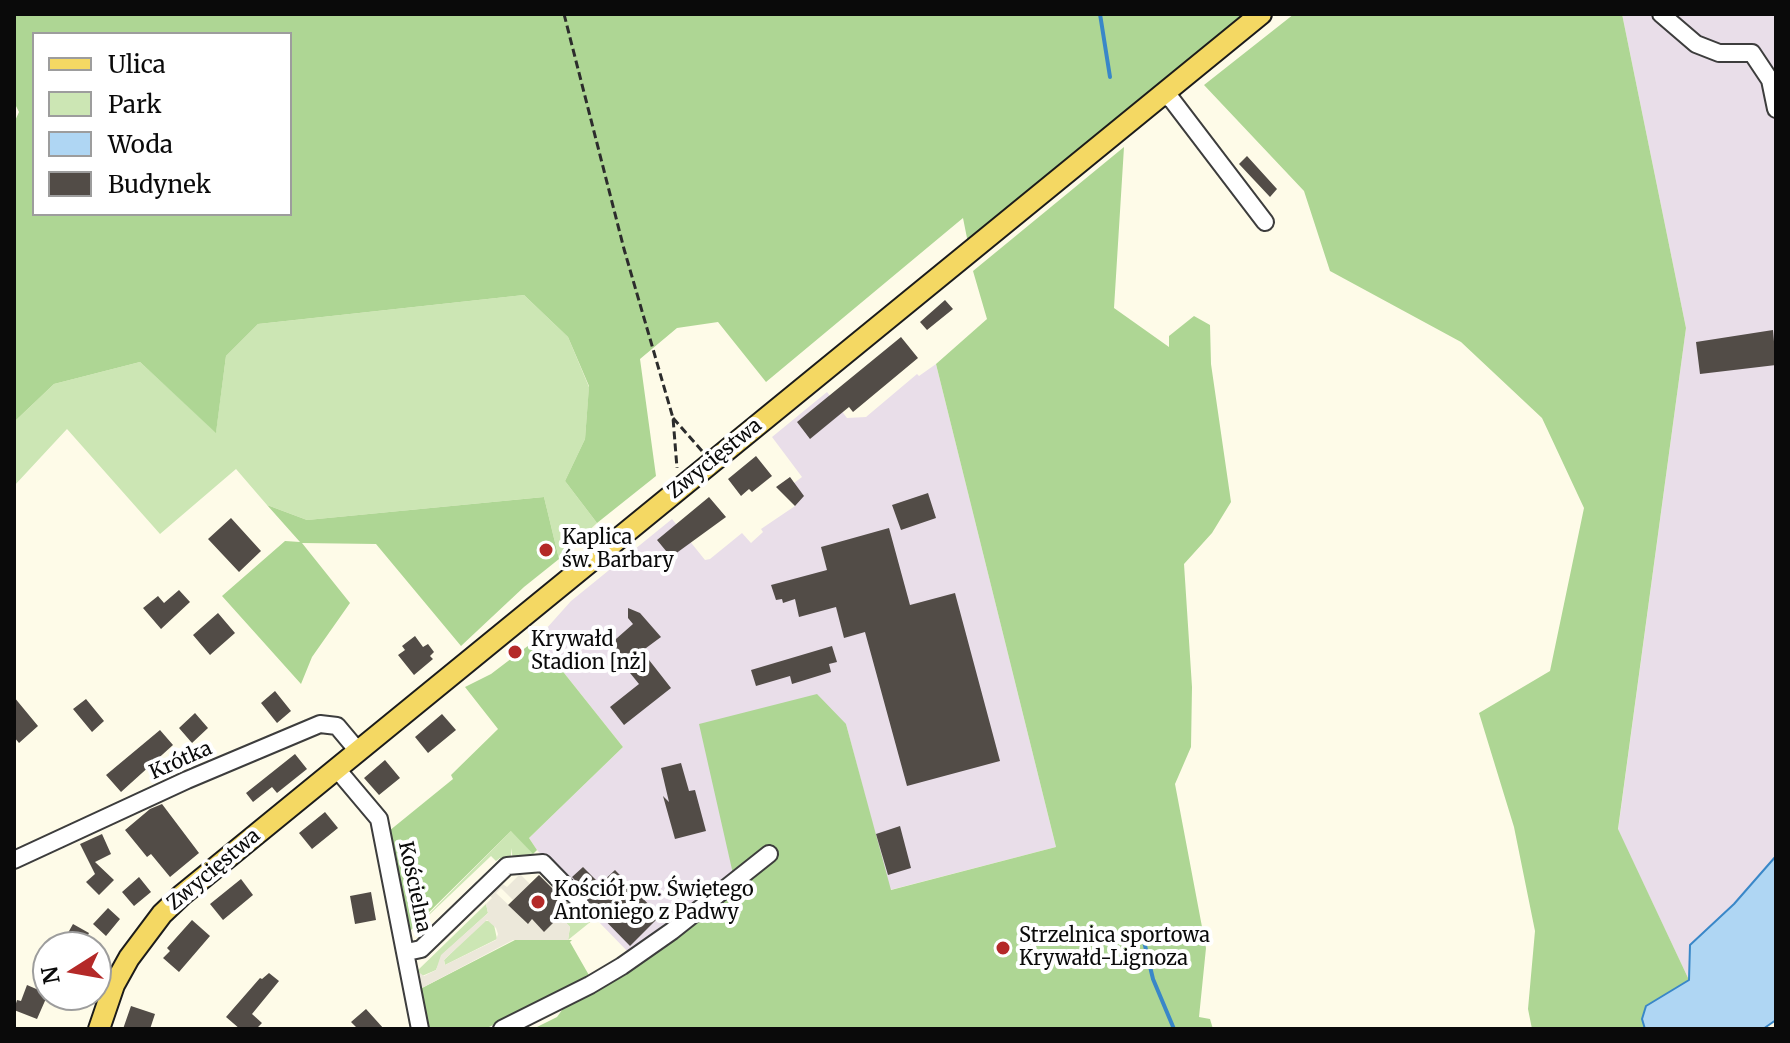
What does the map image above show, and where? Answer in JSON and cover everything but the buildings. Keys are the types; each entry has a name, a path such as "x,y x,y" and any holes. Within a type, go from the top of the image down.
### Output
{"main road":[{"name":"Zwycięstwa","path":"99,1029 114,985 129,958 162,914 182,895 1261,14"}],"street":[{"path":"1661,14 1696,44 1719,53 1752,53 1770,80 1776,109"},
{"path":"1163,94 1172,100 1265,222"},
{"name":"Krótka","path":"14,860 187,780 315,726 329,723 337,726 358,751"},
{"name":"Kościelna","path":"336,768 379,819 420,1029"},
{"path":"502,1029 590,985 633,959 769,854"},
{"path":"407,952 421,949 507,866 543,863 579,900"}],"path":[{"path":"564,14 624,249 673,418 679,488"},
{"path":"673,418 713,461"}],"shaded area":[{"path":"1622,14 1776,14 1776,856 1734,904 1690,945 1689,980 1618,830 1686,328"},
{"path":"936,364 1056,847 890,890 846,724 733,874 630,954 595,918 598,915 529,838 623,747 537,639 571,601 672,519 705,560 742,533 751,543 763,532 761,529 795,506 798,500 785,481 790,477 794,483 802,477 772,437 827,392 847,418 866,417 917,374 919,376"},
{"path":"520,874 530,884 513,900 501,888 496,893 516,912 526,912 521,917 527,924 532,919 544,931 573,904 576,906 563,919 570,927 568,940 513,940 420,989 417,971 424,976 436,970 441,955 488,913 486,904 492,898 489,895 501,883 507,887","holes":["487,920 496,928 496,940 445,965 444,960"]}],"green space":[{"path":"14,14 1246,14 968,243 963,218 766,382 718,322 677,328 640,359 656,476 597,523 565,481 585,439 589,386 568,337 524,295 258,324 226,356 216,433 140,362 54,384 14,422 14,123 19,112 14,102"},
{"path":"1294,14 1622,14 1686,328 1618,829 1689,980 1646,1006 1642,1019 1645,1029 1532,1029 1528,1009 1535,931 1514,827 1479,713 1550,671 1584,508 1542,418 1461,342 1330,271 1304,191 1204,85"},
{"path":"1124,147 1114,308 1169,347 1169,336 1194,316 1210,325 1211,364 1231,502 1212,533 1184,564 1192,687 1191,747 1175,784 1206,948 1199,1017 1210,1019 1213,1029 533,1029 557,1017 565,1006 733,874 699,724 817,694 846,724 891,890 1056,847 936,364 987,319 973,271"},
{"path":"524,295 568,337 589,387 585,439 565,481 597,523 559,559 544,497 307,520 267,505 236,469 160,534 67,429 14,486 14,422 54,384 140,362 216,432 226,356 258,324"},
{"path":"544,497 559,559 461,646 376,544 302,543 350,603 312,657 301,684 222,596 285,541 300,542 267,505 307,520"},
{"path":"537,639 623,747 529,838 537,850 533,854 511,831 409,932 389,831 453,779 451,775 498,729 465,687 491,674"},
{"path":"512,830 534,855 530,860 513,860 511,848 511,861 500,858 496,861 491,856 409,934"},
{"path":"583,899 599,915 568,940 570,927 562,919"},
{"path":"486,904 488,913 444,953 436,970 422,976 417,971"},
{"path":"484,921 494,925 497,939 445,965 444,960"},
{"path":"515,940 572,940 570,942 590,977 485,1029 428,1029 420,989"}],"water":[{"path":"1776,856 1776,1020 1763,1029 1645,1029 1642,1019 1646,1006 1689,980 1690,945 1734,904"}],"waterway":[{"path":"1100,14 1110,77"},
{"path":"1142,933 1153,979 1174,1029"}],"place":[{"name":"Kaplica św. Barbary","path":"546,550"},
{"name":"Krywałd Stadion [nż]","path":"515,652"},
{"name":"Kościół pw. Świętego Antoniego z Padwy","path":"538,902"},
{"name":"Strzelnica sportowa Krywałd-Lignoza","path":"1003,948"}]}
